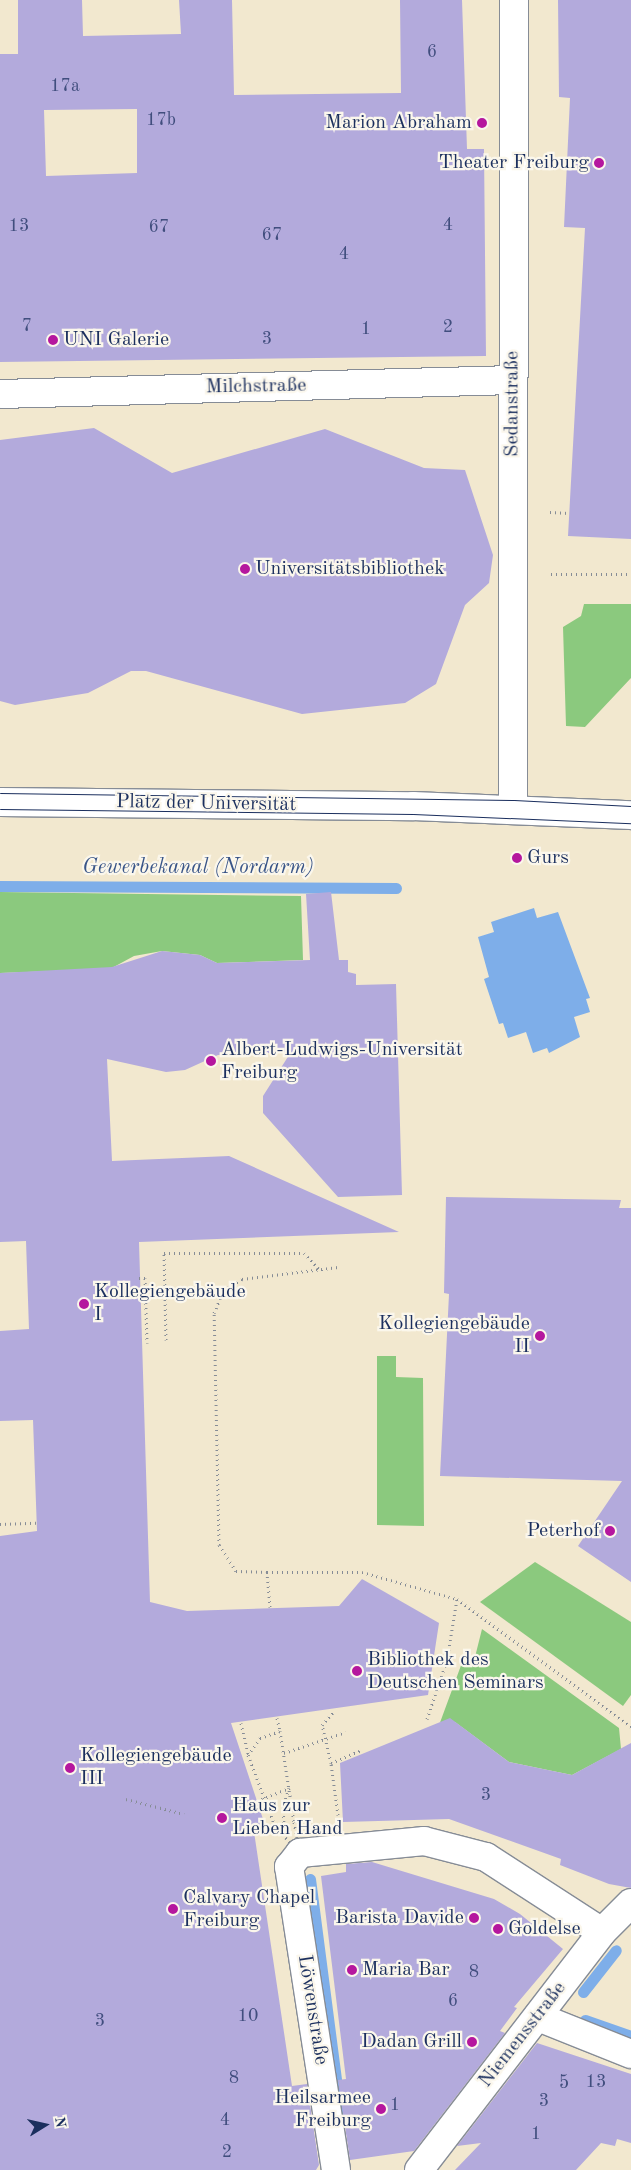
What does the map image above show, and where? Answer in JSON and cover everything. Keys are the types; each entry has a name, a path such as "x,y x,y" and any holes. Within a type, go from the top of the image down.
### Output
{"street":[{"name":"Sedanstraße","path":"513,809 514,0"},
{"name":"Milchstraße","path":"0,394 513,380"},
{"name":"Platz der Universität","path":"0,802 413,806 631,815"},
{"path":"300,1853 424,1841 486,1857 602,1932"},
{"name":"Löwenstraße","path":"300,1853 289,1867 336,2170"},
{"name":"Niemensstraße","path":"419,2170 602,1932 631,1903"},
{"path":"538,2017 631,2054"}],"path":[{"path":"550,512 569,513"},
{"path":"551,574 631,574"},
{"path":"166,1340 164,1254 304,1253 320,1270"},
{"path":"338,1267 242,1279 224,1290 214,1313 219,1545 236,1571 362,1572 457,1599 631,1727"},
{"path":"139,1278 145,1278 147,1343"},
{"path":"0,1524 36,1523"},
{"path":"267,1572 270,1607"},
{"path":"427,1719 447,1660 457,1599"},
{"path":"334,1711 322,1725 324,1742 331,1763 337,1795"},
{"path":"277,1718 294,1822"},
{"path":"241,1723 248,1755 275,1826 300,1853"},
{"path":"248,1755 260,1738 280,1731"},
{"path":"284,1753 324,1742 346,1732"},
{"path":"331,1763 361,1750"},
{"path":"257,1801 289,1788"},
{"path":"284,1824 283,1806 289,1788"},
{"path":"126,1800 184,1814"}],"green space":[{"path":"584,604 631,604 631,678 585,727 566,726 563,627 581,616"},
{"path":"0,892 301,896 303,960 217,963 200,955 162,951 134,956 110,969 0,973"},
{"path":"377,1356 396,1356 396,1377 423,1378 424,1526 377,1525"},
{"path":"535,1562 631,1622 631,1695 623,1706 480,1602"},
{"path":"482,1629 619,1728 621,1749 572,1775 509,1762 455,1722 444,1734 438,1728 463,1660 475,1657"}],"water":[{"path":"534,908 537,918 558,912 590,998 586,999 590,1012 574,1017 580,1037 549,1053 547,1048 533,1053 526,1032 508,1038 503,1023 499,1024 484,979 489,977 478,937 494,932 491,922"}],"building":[{"path":"18,0 82,0 83,36 181,34 179,0 232,0 234,95 401,93 400,0 462,0 467,149 484,149 486,356 0,362 0,54 18,54","holes":["137,109 137,173 46,176 44,110"]},
{"path":"558,0 631,0 631,539 568,536 585,228 564,227 570,98 559,97"},
{"name":"Universitätsbibliothek","path":"94,428 172,473 325,429 424,468 465,470 493,555 489,583 465,605 436,684 405,703 302,714 146,671 131,671 88,693 15,705 0,701 0,440"},
{"path":"331,892 339,960 348,960 348,972 356,974 356,985 396,984 402,1195 338,1197 263,1113 263,1096 291,1052 218,1055 185,1070 166,1072 107,1059 112,1161 229,1156 399,1232 139,1242 150,1602 187,1611 339,1606 362,1579 439,1623 428,1695 231,1723 265,1825 253,1825 292,2086 307,2084 319,2165 316,2170 0,2170 0,1536 37,1531 33,1420 0,1421 0,1331 29,1329 26,1241 0,1242 0,973 112,967 162,951 200,955 217,963 310,960 306,894"},
{"name":"Kollegiengebäude II","path":"446,1197 621,1200 619,1208 631,1208 631,1582 578,1546 622,1481 440,1476 449,1294 444,1293"},
{"path":"450,1718 509,1762 572,1775 631,1743 631,1888 609,1884 560,1865 561,1859 449,1819 343,1822 340,1763"},
{"path":"372,1862 494,1899 520,1914 563,1949 514,2007 517,2008 500,2031 505,2033 414,2151 350,2160 338,2080 346,2079 321,1876 346,1872 346,1864"},
{"path":"537,2043 631,2074 631,2143 617,2139 615,2146 601,2143 576,2170 455,2170 481,2143 457,2146"}],"waterway":[{"name":"Gewerbekanal (Nordarm)","path":"0,886 396,888"},
{"path":"310,1879 341,2118"},
{"path":"583,1992 616,1950"},
{"path":"585,2020 631,2036"}],"tram line":[{"path":"0,793 514,800 631,806"},
{"path":"0,809 413,814 631,823"}],"place":[{"name":"Marion Abraham","path":"482,123"},
{"name":"Theater Freiburg","path":"599,163"},
{"name":"UNI Galerie","path":"53,340"},
{"name":"Universitätsbibliothek","path":"245,569"},
{"name":"Gurs","path":"517,858"},
{"name":"Albert-Ludwigs-Universität Freiburg","path":"211,1061"},
{"name":"Kollegiengebäude I","path":"84,1304"},
{"name":"Kollegiengebäude II","path":"540,1336"},
{"name":"Peterhof","path":"610,1531"},
{"name":"Bibliothek des Deutschen Seminars","path":"357,1671"},
{"name":"Kollegiengebäude III","path":"70,1768"},
{"name":"Haus zur Lieben Hand","path":"222,1818"},
{"name":"Calvary Chapel Freiburg","path":"173,1909"},
{"name":"Barista Davide","path":"474,1918"},
{"name":"Goldelse","path":"498,1929"},
{"name":"Maria Bar","path":"352,1970"},
{"name":"Dadan Grill","path":"472,2042"},
{"name":"Heilsarmee Freiburg","path":"381,2109"}]}
